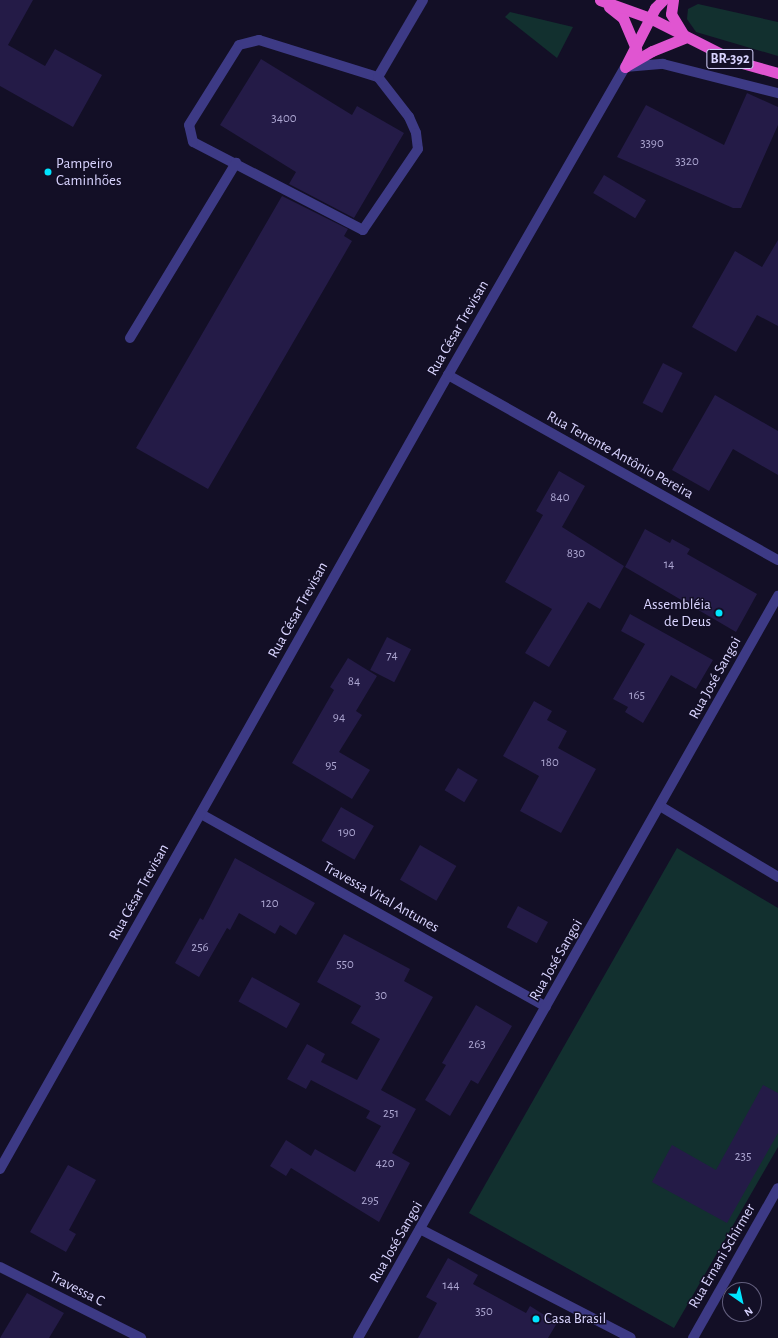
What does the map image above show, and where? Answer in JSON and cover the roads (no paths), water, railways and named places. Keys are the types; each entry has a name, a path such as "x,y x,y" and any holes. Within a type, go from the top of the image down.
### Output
{"highway":[{"name":"BR-392","path":"600,0 650,18 685,38 735,61 778,73"},
{"name":"BR-392","path":"600,0 623,18 636,49"},
{"path":"625,67 636,49 655,8 663,0"},
{"path":"625,67 652,51 685,38 671,14 673,0"}],"street":[{"path":"378,77 423,0"},
{"path":"259,40 378,77 409,116 416,133 418,149 363,230 193,142 189,125 239,45 259,40"},
{"path":"625,67 663,64 778,93"},
{"name":"Rua César Trevisan","path":"0,1169 448,375 625,67"},
{"path":"130,338 236,163"},
{"name":"Rua Tenente Antônio Pereira","path":"448,375 778,560"},
{"name":"Rua José Sangoi","path":"358,1338 778,596"},
{"path":"660,806 778,877"},
{"name":"Travessa Vital Antunes","path":"200,814 546,1007"},
{"name":"Rua Ernani Schirmer","path":"693,1338 778,1188"},
{"path":"420,1229 631,1338"},
{"name":"Travessa C","path":"0,1267 141,1338"}],"place":[{"name":"Pampeiro Caminhões","path":"48,172"},
{"name":"Assembléia de Deus","path":"719,613"},
{"name":"Casa Brasil","path":"536,1319"}]}
